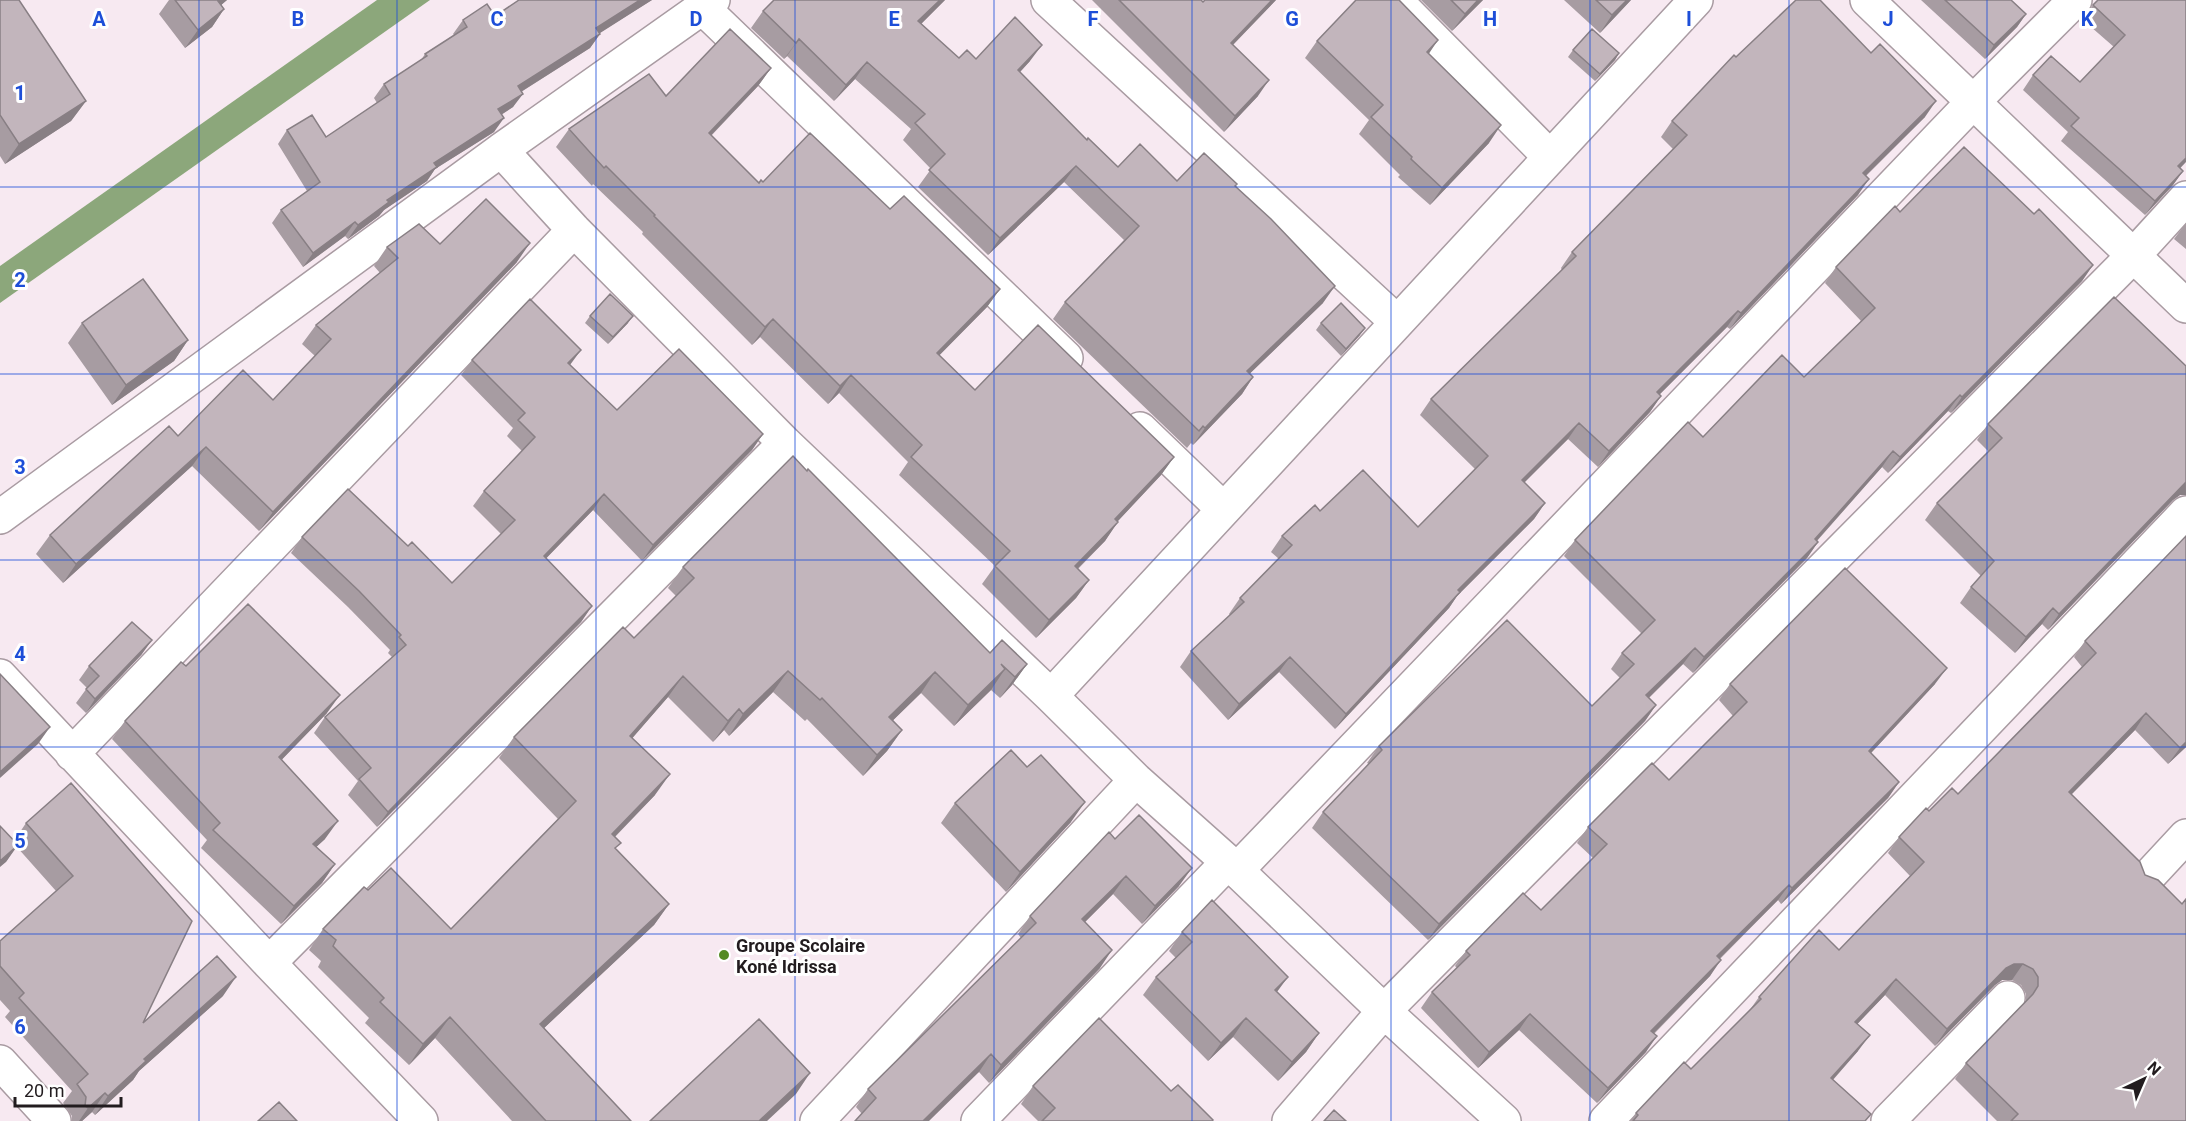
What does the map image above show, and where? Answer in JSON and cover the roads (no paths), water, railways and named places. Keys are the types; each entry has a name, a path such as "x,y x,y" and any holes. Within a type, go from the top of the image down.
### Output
{"street":[{"path":"1048,0 1397,322"},
{"path":"1395,0 1550,157"},
{"path":"1051,696 1696,0"},
{"path":"1867,0 2186,306"},
{"path":"978,1121 1233,866 1973,102 2075,0"},
{"path":"0,517 501,150 707,4 1087,378"},
{"path":"501,150 574,231 785,443 1136,780 1233,866 1384,1011 1504,1121"},
{"path":"1289,1121 1384,1011 2134,255 2186,198"},
{"path":"72,754 574,231"},
{"path":"1121,411 1223,509"},
{"path":"268,963 785,443"},
{"path":"1606,1121 2186,513"},
{"path":"0,676 268,963 421,1121"},
{"path":"817,1121 1136,780"},
{"path":"2147,878 2186,836"},
{"path":"1888,1121 2008,998"},
{"path":"0,1062 54,1121"}],"place":[{"name":"Groupe Scolaire Koné Idrissa","path":"724,955"}]}
